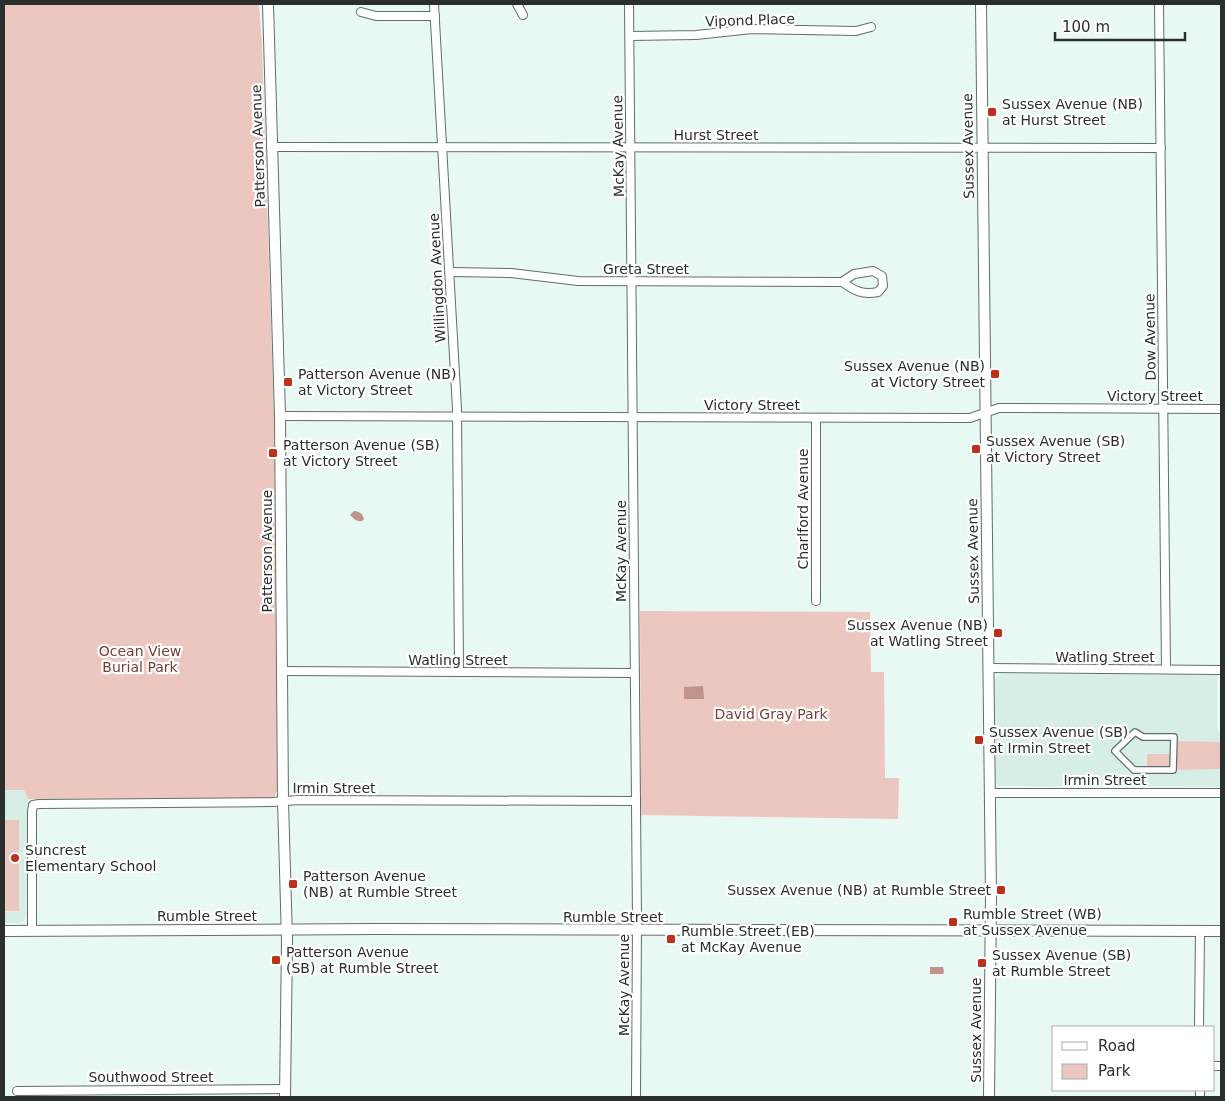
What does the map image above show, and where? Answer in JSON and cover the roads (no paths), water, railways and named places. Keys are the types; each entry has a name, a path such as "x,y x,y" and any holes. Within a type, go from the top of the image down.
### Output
{"street":[{"name":"Patterson Avenue","path":"268,4 280,416 283,801 287,930 285,1093"},
{"name":"Willingdon Avenue","path":"434,4 457,418 459,672"},
{"path":"518,4 523,15"},
{"name":"McKay Avenue","path":"629,4 637,931 636,1097"},
{"name":"Sussex Avenue","path":"981,4 989,793 989,1097"},
{"name":"Dow Avenue","path":"1159,4 1166,669"},
{"path":"361,12 376,16 435,16"},
{"name":"Vipond Place","path":"630,36 685,35 752,29 856,31 871,27"},
{"name":"Hurst Street","path":"272,147 1161,148"},
{"name":"Greta Street","path":"450,272 496,272 566,281 842,282 854,274 873,271 882,276 883,286 878,292 857,292 842,282"},
{"name":"Victory Street","path":"280,416 970,418 999,408 1221,409"},
{"name":"Charlford Avenue","path":"816,418 816,601"},
{"name":"Watling Street","path":"988,668 1221,670"},
{"name":"Watling Street","path":"282,671 635,673"},
{"path":"1135,732 1143,737 1174,738 1173,770 1134,770 1115,751 1135,732"},
{"name":"Irmin Street","path":"989,793 1221,793"},
{"name":"Irmin Street","path":"32,931 33,805 283,801 636,801"},
{"name":"Rumble Street","path":"4,931 1221,931"},
{"path":"1199,1026 1200,931"},
{"name":"Southwood Street","path":"17,1091 285,1093"}],"place":[{"name":"Sussex Avenue (NB) at Hurst Street","path":"992,112"},
{"name":"Sussex Avenue (NB) at Victory Street","path":"995,374"},
{"name":"Patterson Avenue (NB) at Victory Street","path":"288,382"},
{"name":"Sussex Avenue (SB) at Victory Street","path":"976,449"},
{"name":"Patterson Avenue (SB) at Victory Street","path":"273,453"},
{"name":"Sussex Avenue (NB) at Watling Street","path":"998,633"},
{"name":"Sussex Avenue (SB) at Irmin Street","path":"979,740"},
{"name":"Suncrest Elementary School","path":"15,858"},
{"name":"Patterson Avenue (NB) at Rumble Street","path":"293,884"},
{"name":"Sussex Avenue (NB) at Rumble Street","path":"1001,890"},
{"name":"Rumble Street (WB) at Sussex Avenue","path":"953,922"},
{"name":"Rumble Street (EB) at McKay Avenue","path":"671,939"},
{"name":"Patterson Avenue (SB) at Rumble Street","path":"276,960"},
{"name":"Sussex Avenue (SB) at Rumble Street","path":"982,963"}],"park label":[{"name":"Ocean View Burial Park","path":"140,660"},
{"name":"David Gray Park","path":"771,714"}]}
